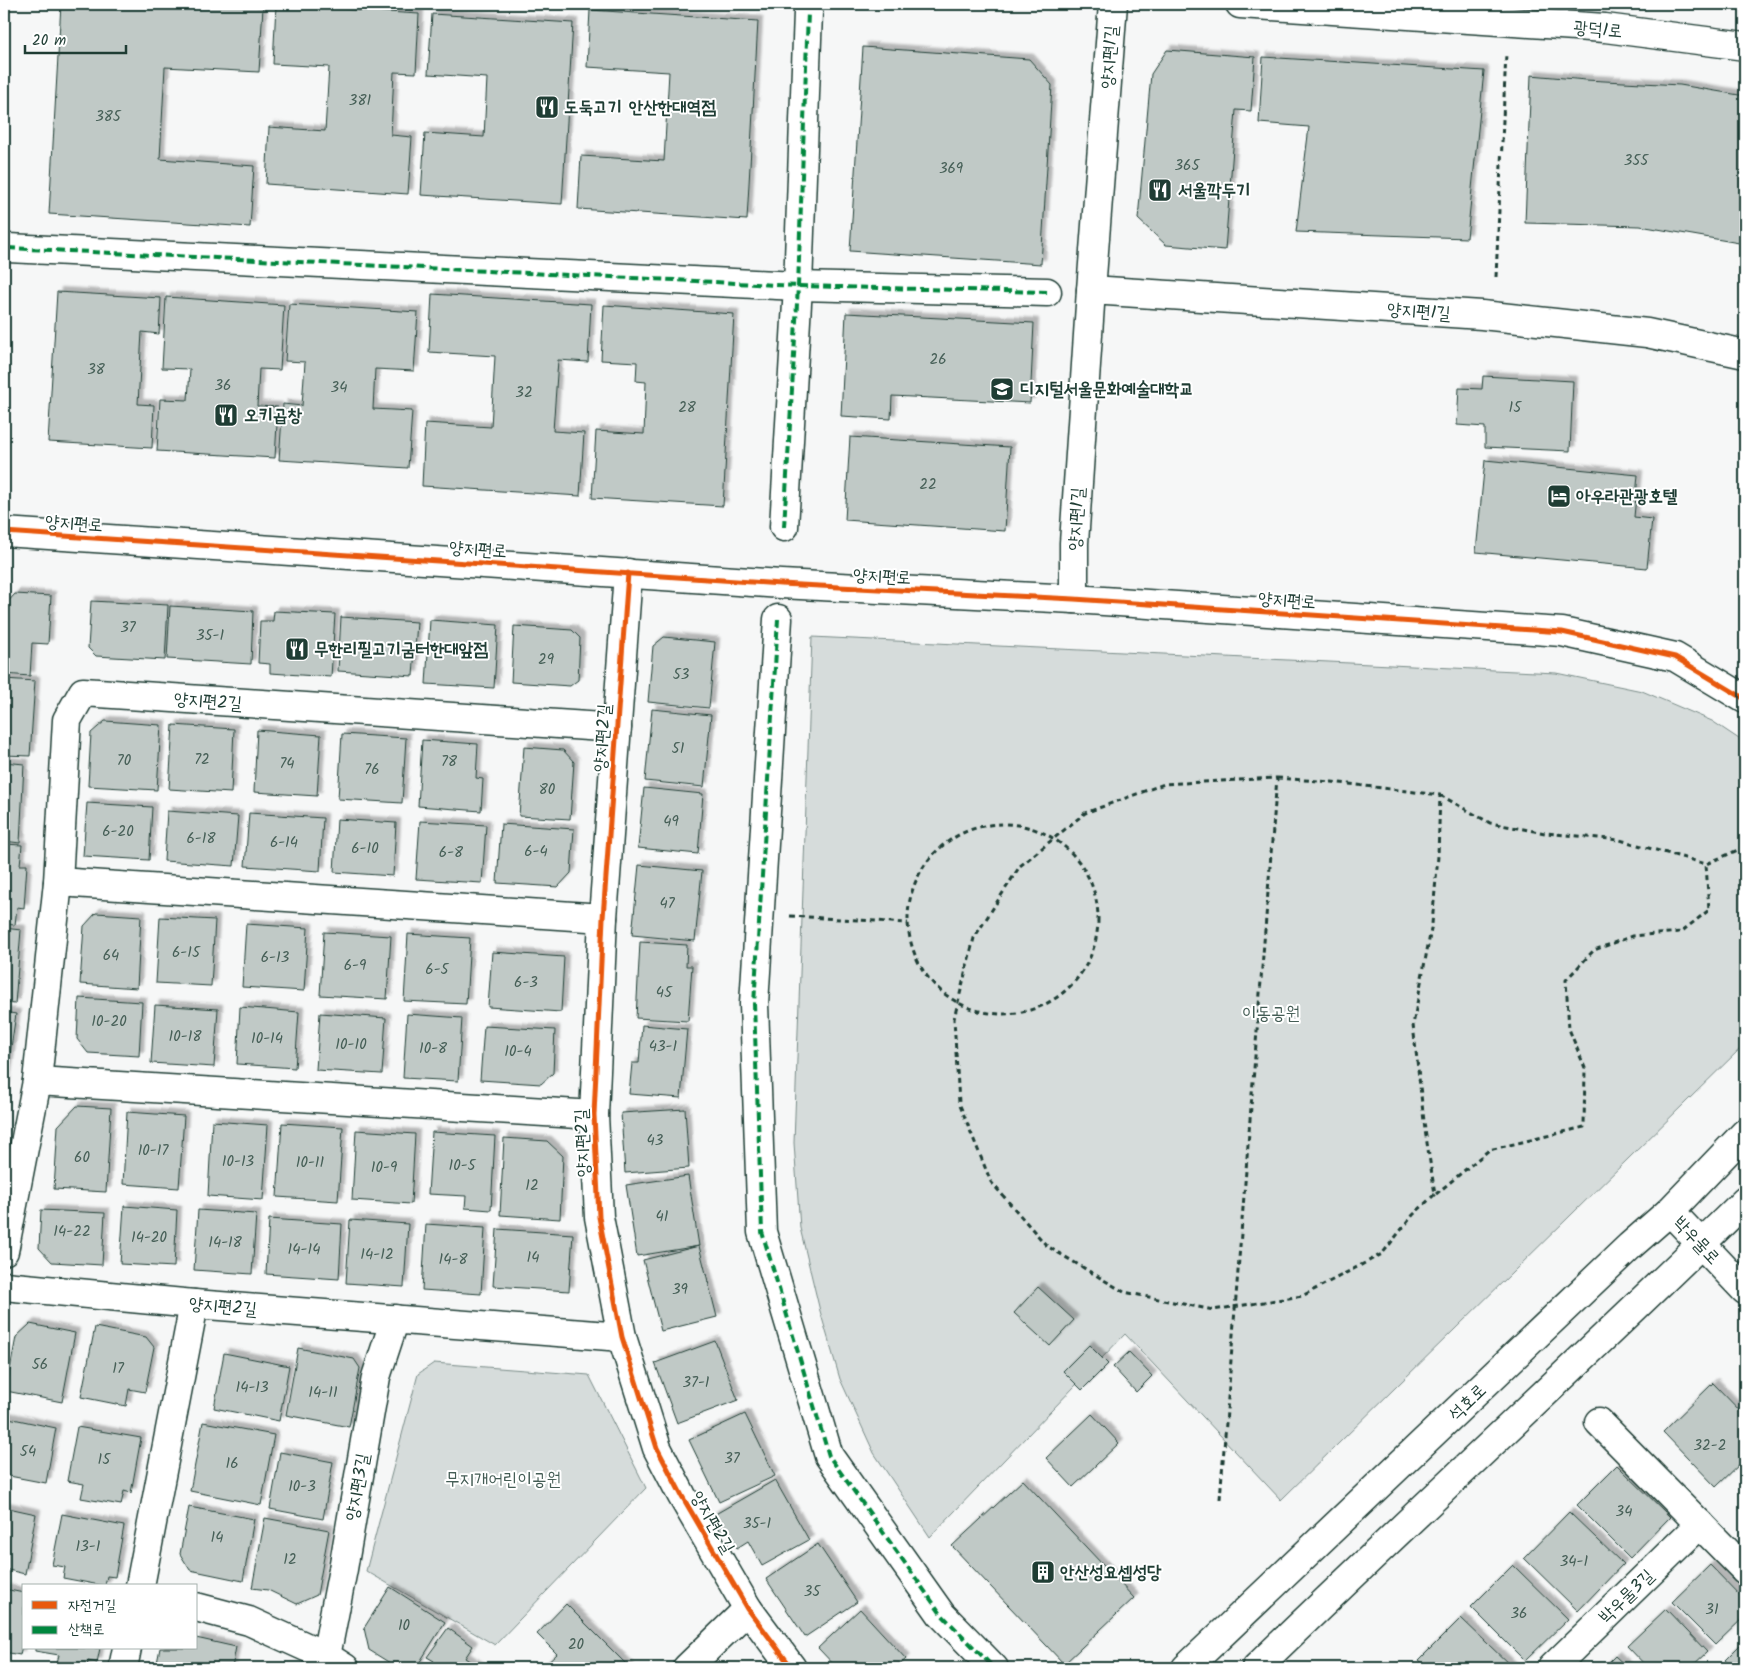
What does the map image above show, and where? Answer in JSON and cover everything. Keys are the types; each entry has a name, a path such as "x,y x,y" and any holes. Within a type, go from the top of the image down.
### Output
{"street":[{"name":"양지편1길","path":"1074,599 1074,543 1113,4"},
{"name":"광덕1로","path":"1240,4 1605,28 1745,46"},
{"path":"784,526 798,286 808,12"},
{"path":"8,248 798,286 1047,292"},
{"name":"양지편1길","path":"1091,290 1482,315 1647,333 1745,354"},
{"name":"양지편로","path":"4,532 781,584 1074,599 1562,632 1675,657 1745,699"},
{"name":"양지편2길","path":"628,573 603,918 594,1115 599,1217 622,1337 657,1448 682,1496 748,1609 792,1668"},
{"path":"778,619 754,1004 762,1232 829,1456 941,1614 994,1668"},
{"name":"양지편2길","path":"4,1251 37,1081 58,882 67,720 83,692 617,728"},
{"path":"58,882 603,918"},
{"name":"양지편2길","path":"37,1081 594,1115"},
{"name":"석호로","path":"1186,1668 1630,1246 1670,1211 1745,1133"},
{"path":"1256,1668 1745,1201"},
{"name":"박우물로","path":"1670,1211 1745,1290"},
{"name":"양지편2길","path":"4,1286 194,1304 622,1337"},
{"path":"140,1584 194,1304"},
{"name":"양지편3길","path":"198,1608 249,1621 335,1662 343,1569 376,1377 394,1319"},
{"path":"1599,1422 1745,1570"},
{"name":"박우물3길","path":"1552,1668 1700,1524"},
{"path":"687,1668 748,1609"},
{"path":"123,1668 127,1650"}],"path":[{"path":"1496,277 1506,47"},
{"path":"1220,1499 1277,778"},
{"path":"1706,864 1709,910 1681,932 1633,936 1594,950 1566,980 1569,1029 1585,1068 1584,1127 1489,1150 1435,1194 1413,1215 1382,1254 1302,1296 1213,1310 1124,1292 1047,1246 992,1182 959,1103 954,1019 974,938 1020,866 1085,813 1164,784 1277,778 1440,794 1490,823 1545,833 1620,840 1706,864 1745,847"},
{"path":"1435,1194 1425,1130 1413,1025 1432,924 1438,856 1440,794"},
{"path":"1013,824 1043,833 1053,840 1069,851 1088,876 1098,907 1096,938 1085,968 1064,992 1037,1008 1006,1014 974,1010 946,996 924,973 910,944 907,914 914,884 930,857 954,837 982,825 1013,824"},
{"path":"759,914 908,923"}],"green space":[{"name":"이동공원","path":"812,637 1556,673 1642,691 1712,721 1745,743 1745,1044 1281,1500 1125,1334 930,1537 874,1453 840,1379 820,1311 800,1228 794,1143"},
{"name":"무지개어린이공원","path":"434,1363 589,1375 646,1488 495,1645 366,1571 418,1374"}],"building":[{"path":"61,4 215,4 263,7 259,72 165,67 160,159 254,166 250,227 49,214"},
{"path":"276,5 419,14 416,73 394,72 391,135 412,137 408,194 266,184 269,127 325,131 329,67 273,64"},
{"path":"590,10 758,21 747,220 578,209 581,156 664,161 669,72 587,67"},
{"path":"432,14 573,23 562,204 421,195 425,133 484,137 487,78 428,74"},
{"path":"863,47 1029,59 1052,85 1041,264 850,251"},
{"path":"1167,50 1255,57 1251,111 1236,110 1225,250 1166,245 1138,219 1151,74"},
{"path":"1263,57 1484,71 1467,238 1296,232 1309,127 1259,123"},
{"path":"1531,75 1680,85 1745,96 1745,244 1640,226 1525,223"},
{"path":"57,292 161,298 159,334 142,332 138,404 154,405 152,448 48,442"},
{"path":"432,294 591,304 588,362 558,360 553,431 584,433 580,496 422,486 425,423 491,427 495,356 429,352"},
{"path":"166,297 284,305 280,370 259,369 257,406 278,407 275,458 157,451 160,399 188,400 190,369 162,368"},
{"path":"289,304 418,312 414,371 375,369 373,409 412,411 408,468 279,460 283,404 302,406 305,362 285,361"},
{"path":"604,305 734,314 723,506 592,498 596,431 644,434 646,382 636,381 637,362 601,360"},
{"path":"846,313 1034,323 1030,403 892,396 891,419 841,416"},
{"path":"1483,376 1573,381 1570,451 1485,447 1485,427 1457,425 1459,388 1482,389"},
{"path":"850,437 1010,447 1005,531 845,520"},
{"name":"아우라관광호텔","path":"1485,460 1638,475 1634,517 1652,519 1647,568 1476,552"},
{"path":"15,594 51,596 48,644 32,643 30,676 4,674 4,606"},
{"path":"91,601 168,605 165,660 96,656 88,648"},
{"path":"170,606 253,611 251,664 167,659"},
{"path":"274,611 335,614 331,677 270,673 270,664 258,663 260,621 273,621"},
{"path":"341,617 417,622 413,676 338,671"},
{"path":"430,620 498,625 494,688 426,684"},
{"path":"514,626 572,630 580,638 578,680 570,686 511,682"},
{"path":"664,637 715,642 709,708 648,702 653,646"},
{"path":"4,679 35,681 30,756 4,755"},
{"path":"652,709 711,715 704,787 645,781"},
{"path":"105,721 161,725 157,790 88,786 91,733"},
{"path":"173,725 234,729 231,793 169,789"},
{"path":"257,730 321,735 317,796 254,792"},
{"path":"342,734 406,738 402,803 338,799"},
{"path":"422,740 478,744 476,778 483,779 481,811 418,806"},
{"path":"524,747 563,750 574,762 570,819 519,816"},
{"path":"4,762 24,764 20,843 4,841"},
{"path":"644,788 703,794 698,854 638,848"},
{"path":"87,803 152,807 149,860 83,856"},
{"path":"167,811 238,816 234,866 164,861"},
{"path":"249,813 323,818 320,871 245,866"},
{"path":"337,819 396,823 393,876 334,872"},
{"path":"420,821 486,825 482,883 416,879"},
{"path":"501,824 574,829 571,873 558,887 497,883"},
{"path":"4,844 22,845 20,865 27,865 24,908 17,907 15,925 4,924"},
{"path":"639,865 702,871 695,941 632,935"},
{"path":"96,913 141,916 137,988 80,984 84,926"},
{"path":"160,917 215,920 211,986 156,983"},
{"path":"246,924 308,928 304,991 242,987"},
{"path":"4,928 21,930 15,1004 4,1003"},
{"path":"324,932 391,936 387,999 320,995"},
{"path":"408,934 470,938 466,1004 404,1001"},
{"path":"640,942 687,945 686,966 692,966 688,1021 636,1018"},
{"path":"492,952 564,957 561,1012 488,1007"},
{"path":"79,998 142,1002 139,1056 88,1053 77,1039"},
{"path":"155,1005 218,1009 214,1067 151,1063"},
{"path":"240,1007 299,1012 295,1068 237,1064"},
{"path":"4,1012 16,1014 5,1088 4,1088"},
{"path":"320,1013 386,1018 382,1074 316,1070"},
{"path":"407,1014 462,1018 458,1081 403,1078"},
{"path":"642,1025 687,1029 681,1098 629,1094 632,1063 639,1063"},
{"path":"484,1026 555,1030 553,1073 541,1084 480,1080"},
{"path":"77,1106 111,1108 106,1192 54,1189 58,1126"},
{"path":"685,1109 689,1168 625,1173 621,1113"},
{"path":"127,1112 184,1116 179,1188 123,1184"},
{"path":"212,1121 268,1125 263,1200 208,1196"},
{"path":"282,1123 343,1127 338,1201 277,1197"},
{"path":"356,1130 415,1134 411,1204 352,1200"},
{"path":"432,1132 495,1136 491,1210 465,1208 466,1196 428,1194"},
{"path":"504,1138 547,1141 563,1156 560,1219 500,1215"},
{"path":"688,1176 699,1246 637,1256 626,1185"},
{"path":"124,1206 177,1210 174,1267 120,1264"},
{"path":"41,1210 105,1213 102,1265 52,1262 39,1248"},
{"path":"198,1210 256,1214 252,1274 194,1270"},
{"path":"269,1219 342,1224 339,1279 266,1274"},
{"path":"350,1220 408,1224 404,1287 346,1283"},
{"path":"426,1224 485,1228 481,1294 422,1290"},
{"path":"497,1229 573,1234 569,1291 493,1286"},
{"path":"699,1246 717,1317 661,1331 643,1260"},
{"path":"1038,1287 1074,1320 1050,1346 1014,1313"},
{"path":"30,1324 75,1333 62,1402 6,1391 16,1337"},
{"path":"95,1327 146,1337 154,1347 145,1392 129,1389 126,1406 81,1397"},
{"path":"715,1341 738,1400 677,1423 655,1363"},
{"path":"1089,1345 1108,1364 1082,1390 1063,1371"},
{"path":"298,1348 354,1359 360,1368 349,1427 286,1415"},
{"path":"1129,1352 1152,1376 1136,1392 1113,1367"},
{"path":"224,1353 289,1366 279,1421 214,1408"},
{"path":"1713,1383 1745,1416 1745,1459 1716,1487 1663,1432"},
{"path":"745,1414 775,1476 719,1502 689,1440"},
{"path":"1092,1414 1119,1443 1073,1487 1046,1458"},
{"path":"4,1417 56,1428 46,1483 4,1475"},
{"path":"203,1422 274,1435 261,1505 190,1491"},
{"path":"77,1427 141,1438 131,1493 124,1491 121,1505 81,1498 84,1484 67,1481"},
{"path":"280,1452 333,1462 323,1519 270,1509"},
{"path":"1617,1465 1670,1517 1630,1558 1577,1505"},
{"path":"775,1480 809,1540 762,1566 748,1541 737,1548 726,1529 721,1532 712,1516"},
{"name":"안산성요셉성당","path":"1023,1480 1134,1598 1064,1664 952,1546"},
{"path":"4,1507 36,1514 25,1574 4,1569"},
{"path":"189,1507 254,1519 243,1581 190,1570 180,1554"},
{"path":"1569,1512 1623,1564 1578,1611 1524,1558"},
{"path":"62,1514 124,1526 115,1577 107,1576 105,1584 94,1584 63,1578 65,1567 52,1565"},
{"path":"265,1518 329,1530 317,1595 297,1604 268,1590 252,1588"},
{"path":"818,1544 857,1602 805,1637 766,1579"},
{"path":"1513,1565 1568,1619 1525,1661 1471,1607"},
{"path":"1710,1565 1745,1601 1745,1616 1715,1645 1672,1602"},
{"path":"390,1587 445,1622 416,1668 398,1668 369,1650 364,1628"},
{"path":"4,1589 22,1593 22,1645 20,1655 4,1652"},
{"path":"566,1604 630,1668 542,1668 557,1654 537,1634"},
{"path":"860,1609 906,1659 896,1668 837,1668 818,1648"},
{"path":"1666,1609 1707,1652 1690,1668 1648,1668 1627,1646"},
{"path":"1461,1618 1513,1668 1428,1668 1419,1660"},
{"path":"448,1628 473,1646 465,1658 480,1668 429,1668 434,1661 427,1657"},
{"path":"198,1638 236,1647 232,1668 156,1668 160,1650 198,1650"},
{"path":"1745,1640 1745,1668 1733,1668 1725,1660"},
{"path":"100,1650 97,1663 88,1661 87,1668 56,1666 59,1655 35,1651"},
{"path":"1615,1656 1628,1668 1603,1668"}],"marked path":[{"path":"784,527 798,286 808,12"},
{"path":"8,248 798,286 1047,292"},
{"path":"778,619 754,1004 762,1232 829,1456 941,1614 994,1668"}],"cycle path":[{"path":"4,532 781,584 1074,599 1562,632 1675,657 1745,699"},
{"path":"628,573 603,918 594,1115 599,1217 622,1337 657,1448 682,1496 748,1609 792,1668"}],"place":[{"name":"도둑고기 안산한대역점","path":"547,107"},
{"name":"서울깍두기","path":"1160,190"},
{"name":"디지털서울문화예술대학교","path":"1002,389"},
{"name":"오키곱창","path":"226,415"},
{"name":"아우라관광호텔","path":"1559,496"},
{"name":"무한리필고기굼터한대앞점","path":"297,649"},
{"name":"안산성요셉성당","path":"1043,1572"}]}
